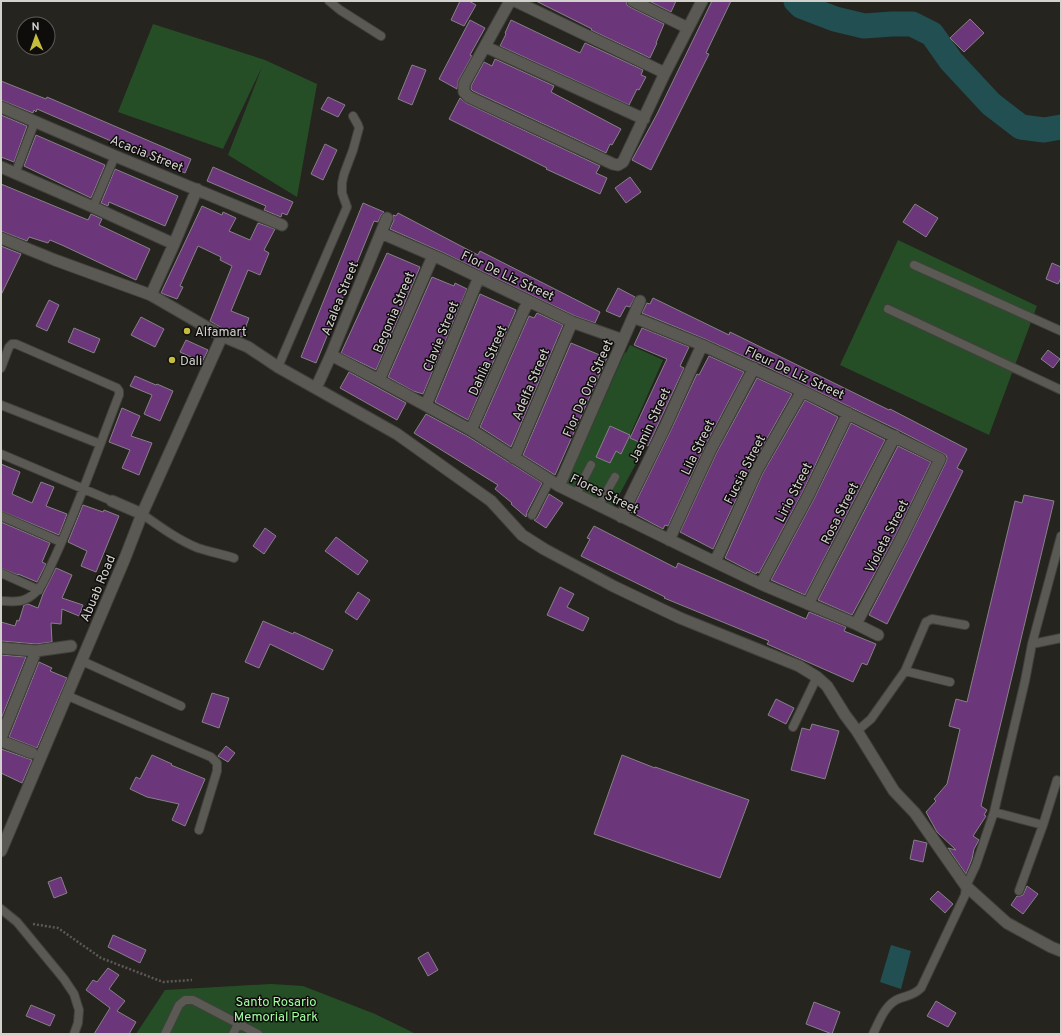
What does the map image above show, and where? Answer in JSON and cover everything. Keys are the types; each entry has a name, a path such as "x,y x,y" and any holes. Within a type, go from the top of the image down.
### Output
{"street":[{"path":"510,1 464,84 464,92 469,97 618,165 622,162 702,1"},
{"path":"515,1 665,74"},
{"path":"633,1 688,28"},
{"path":"486,46 644,119"},
{"name":"Acacia Street","path":"1,107 282,225"},
{"path":"1,167 174,244"},
{"path":"150,296 197,189"},
{"name":"Azalea Street","path":"316,388 387,218"},
{"name":"Flor De Liz Street","path":"381,233 528,300 572,322 623,340"},
{"path":"2,240 150,296 222,336 248,347 278,367 397,434 491,501 522,535 544,549 612,586 680,618 799,666 817,677 827,686 857,731 894,792 915,813 966,886 1007,923 1061,951"},
{"name":"Begonia Street","path":"379,380 433,256"},
{"name":"Clavie Street","path":"426,405 479,278"},
{"name":"Dahlia Street","path":"471,430 528,300"},
{"name":"Flor De Oro Street","path":"554,483 623,340 640,301"},
{"name":"Fleur De Liz Street","path":"633,317 702,345 802,390 940,459 939,460"},
{"name":"Adelfa Street","path":"514,458 572,322"},
{"name":"Abuab Road","path":"1,851 68,696 142,514 222,336"},
{"name":"Jasmin Street","path":"622,516 665,427 702,345"},
{"name":"Flores Street","path":"331,355 471,430 554,483 761,584 856,624 878,635"},
{"name":"Lila Street","path":"669,540 711,449 754,368"},
{"name":"Fucsia Street","path":"715,562 757,470 802,390"},
{"name":"Lirio Street","path":"761,584 808,496 848,413"},
{"name":"Rosa Street","path":"808,604 895,436"},
{"name":"Violeta Street","path":"856,624 901,539 939,460"},
{"path":"112,501 142,514"},
{"path":"1,648 36,651 71,646"},
{"path":"32,753 1,740 36,651"}],"lane":[{"path":"329,1 340,10 381,36"},
{"path":"278,367 347,207 342,193 342,183 359,128 353,116"},
{"path":"15,174 35,121"},
{"path":"93,207 115,156"},
{"path":"914,265 1061,331"},
{"path":"888,309 1061,390"},
{"path":"1,368 9,347 12,344 16,344 119,390 119,394 84,489 39,590 28,599 21,602 1,601"},
{"path":"1,405 100,444"},
{"path":"1,454 112,501"},
{"path":"576,494 591,466"},
{"path":"599,505 615,477"},
{"path":"532,515 554,483"},
{"path":"142,514 160,527 198,548 234,558"},
{"path":"1,516 61,542"},
{"path":"873,1034 887,1007 894,1001 916,993 922,988 965,895 966,886 976,865 994,812 1032,644 1061,536"},
{"path":"1,574 39,590"},
{"path":"857,731 871,719 905,671 926,622 932,619 965,625"},
{"path":"1032,644 1061,638"},
{"path":"82,661 182,706"},
{"path":"905,671 950,682"},
{"path":"793,727 817,677"},
{"path":"68,696 212,757 217,764 217,771 199,830"},
{"path":"1019,891 1043,825 1057,780"},
{"path":"994,812 1043,825"},
{"path":"1,909 16,922 64,979 74,994 80,1010 78,1023 74,1034"},
{"path":"164,1034 179,1005 185,1000 193,1000 258,1034"},
{"path":"233,1034 238,1024"}],"path":[{"path":"16,922 58,928 101,958 163,982 192,980"}],"green space":[{"path":"153,24 265,60 317,84 297,197 228,155 262,67 223,149 118,112"},
{"path":"898,240 1037,306 989,435 840,365"},
{"path":"630,345 663,360 629,437 646,445 611,510 566,483 625,352 626,353"},
{"name":"Santo Rosario Memorial Park","path":"271,984 303,986 375,1014 416,1034 136,1034 165,990"}],"water":[{"path":"891,945 911,951 901,989 880,982"}],"building":[{"path":"460,1 469,1 476,5 464,26 451,20"},
{"path":"536,1 626,1 627,5 630,7 664,24 650,58 591,30 592,29"},
{"path":"649,1 676,1 671,12"},
{"path":"712,1 731,1 706,53 709,54 651,170 632,160 657,114"},
{"path":"970,19 984,33 964,52 950,38"},
{"path":"470,20 485,28 458,81 457,89 439,79"},
{"path":"511,20 580,53 585,43 643,70 641,75 646,77 639,90 637,89 629,105 500,46"},
{"path":"495,59 554,86 551,92 621,129 612,145 610,144 606,153 473,91 471,86 484,62 492,66"},
{"path":"412,65 426,70 412,105 398,99"},
{"path":"1,81 46,99 47,97 191,159 185,173 37,109 36,112 34,110 33,113 1,100"},
{"path":"328,97 345,105 338,117 321,109"},
{"path":"460,98 466,103 600,166 596,173 607,178 600,194 546,169 547,168 449,119"},
{"path":"1,115 27,126 14,162 1,157"},
{"path":"36,135 105,165 91,198 24,166"},
{"path":"325,144 337,150 323,180 311,174"},
{"path":"213,167 293,202 287,215 282,213 281,217 264,210 266,206 207,181"},
{"path":"115,169 178,196 165,226 109,202 108,206 101,203"},
{"path":"630,177 641,192 626,203 615,188"},
{"path":"1,184 88,220 91,214 102,219 99,225 150,249 136,280 50,240 48,243 29,237 27,241 1,231"},
{"path":"363,203 384,212 378,222 374,221 316,363 301,357"},
{"path":"915,204 938,218 926,237 903,222"},
{"path":"202,206 222,215 223,212 236,218 229,231 250,240 258,223 275,229 264,250 269,253 260,275 248,270 231,311 249,318 242,337 225,330 210,321 232,266 220,260 221,257 198,246 180,286 183,287 177,299 161,293"},
{"path":"398,213 478,255 480,251 600,312 595,323 575,316 444,253 390,229 394,220 393,215 396,216"},
{"path":"1,246 21,254 1,295"},
{"path":"387,253 420,267 376,370 341,353"},
{"path":"1052,263 1061,267 1061,278 1058,284 1046,279"},
{"path":"432,277 454,286 455,283 467,289 423,394 413,391 388,377"},
{"path":"618,288 635,297 630,307 626,306 620,317 606,311"},
{"path":"480,294 516,310 468,420 435,402"},
{"path":"653,298 729,335 730,332 889,410 890,409 967,449 957,468 963,471 887,624 869,615 946,462 946,455 898,430 757,362 642,313 647,303 650,304"},
{"path":"49,300 59,305 47,331 36,326"},
{"path":"537,313 563,325 511,447 480,427 529,316 534,318"},
{"path":"141,317 164,329 155,347 131,335"},
{"path":"74,328 100,339 94,353 68,342"},
{"path":"642,328 689,347 680,366 684,368 648,446 630,438 667,359 634,345"},
{"path":"186,340 208,350 202,362 180,352"},
{"path":"571,343 607,358 555,475 523,455"},
{"path":"1048,350 1060,359 1053,368 1041,359"},
{"path":"709,356 744,372 705,446 668,526 665,525 663,529 631,512 697,374 699,375"},
{"path":"349,372 406,403 397,420 340,388"},
{"path":"135,376 173,391 160,421 144,414 152,395 130,386"},
{"path":"757,378 792,394 751,467 713,549 680,532 717,452"},
{"path":"805,400 838,417 802,493 759,573 757,572 756,574 725,558 763,473"},
{"path":"122,408 140,416 131,436 152,443 139,475 122,468 130,450 109,442"},
{"path":"426,414 467,436 542,483 527,512 526,517 495,489 498,485 414,433"},
{"path":"851,423 885,440 805,595 771,580 814,499"},
{"path":"610,426 630,435 621,454 616,451 610,463 596,457"},
{"path":"898,446 931,462 895,536 852,615 818,600"},
{"path":"1,464 20,472 12,494 32,503 41,482 54,487 46,506 67,514 59,535 1,511"},
{"path":"549,494 563,503 546,528 534,520 537,518"},
{"path":"1024,495 1054,501 981,806 987,810 984,815 986,816 973,836 979,840 974,849 966,874 948,848 956,850 937,832 926,812 936,801 934,799 947,784 960,729 949,726 956,699 967,702 1015,501 1022,503"},
{"path":"83,505 103,512 104,510 119,516 96,572 81,566 87,551 68,542"},
{"path":"1,522 50,543 42,562 46,564 37,582 1,568"},
{"path":"594,526 676,568 678,563 806,619 809,612 846,627 844,631 876,644 867,665 862,663 853,682 767,644 769,641 664,598 665,597 581,556 590,539 587,538"},
{"path":"265,528 276,536 264,554 253,546"},
{"path":"336,537 368,561 358,575 325,551"},
{"path":"56,568 72,575 62,598 83,605 79,616 62,609 61,624 51,623 52,642 36,644 1,641 1,622 15,626 17,620 19,621 24,605 28,604 38,608"},
{"path":"560,587 574,594 567,607 589,618 583,631 547,615"},
{"path":"358,592 370,600 357,620 345,612"},
{"path":"263,621 293,634 294,632 333,650 323,670 270,644 259,668 245,662"},
{"path":"1,655 26,657 1,719"},
{"path":"39,662 52,668 50,671 67,678 37,748 9,737"},
{"path":"212,693 229,698 219,728 202,722"},
{"path":"776,699 794,708 786,724 768,715"},
{"path":"812,724 839,731 825,779 791,770 802,728 810,730"},
{"path":"226,746 235,753 228,762 218,756"},
{"path":"1,749 32,760 22,783 1,773"},
{"path":"152,755 172,764 171,765 205,779 185,826 172,820 179,804 147,797 130,789 136,777 140,779"},
{"path":"622,755 655,768 749,800 720,878 594,834"},
{"path":"914,840 927,843 923,862 910,859"},
{"path":"61,877 67,893 54,898 48,882"},
{"path":"1027,886 1038,894 1023,914 1011,905 1017,896 1023,895"},
{"path":"938,891 953,904 945,913 930,899"},
{"path":"113,935 146,950 140,963 108,947"},
{"path":"428,952 438,970 428,976 418,958"},
{"path":"108,968 119,975 109,989 125,1001 117,1011 136,1022 129,1034 94,1034 110,1008 86,990 93,980 97,982"},
{"path":"936,1001 956,1013 948,1027 927,1016"},
{"path":"814,1002 840,1012 832,1034 806,1024"},
{"path":"31,1005 55,1015 50,1026 26,1016"}],"waterway":[{"path":"796,1 801,6 835,19 864,26 912,24 932,34 951,61 991,104 1021,127 1044,130 1061,127"}],"place":[{"name":"Alfamart","path":"187,331"},
{"name":"Dali","path":"172,360"}]}
